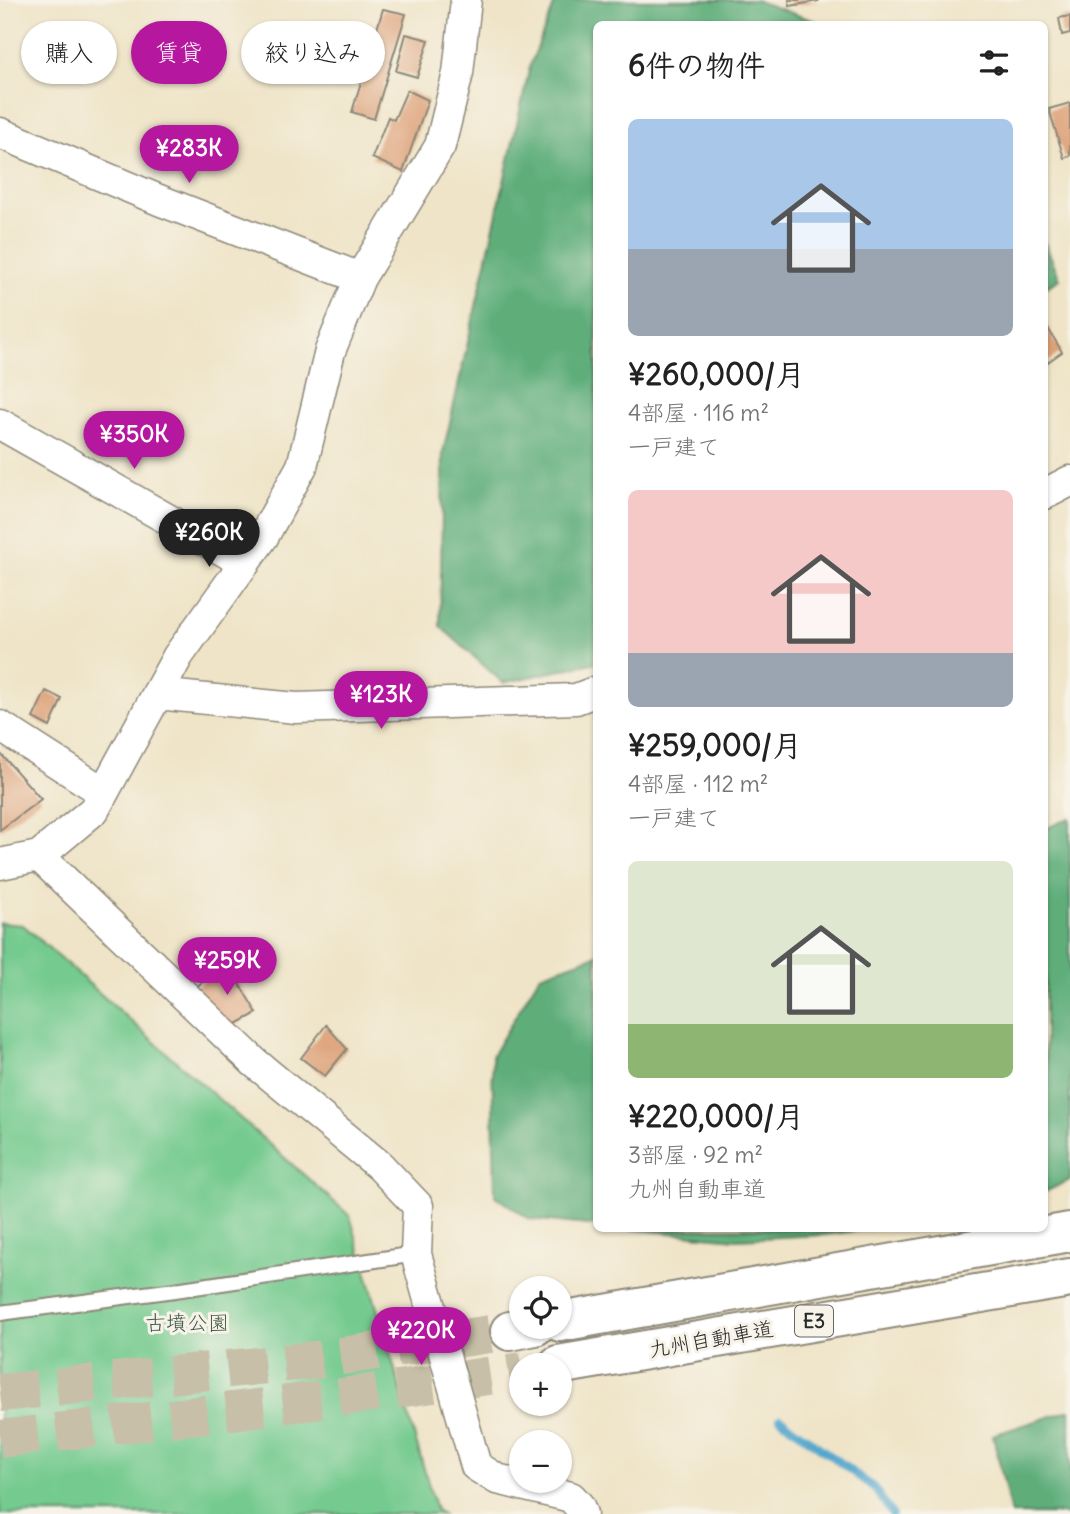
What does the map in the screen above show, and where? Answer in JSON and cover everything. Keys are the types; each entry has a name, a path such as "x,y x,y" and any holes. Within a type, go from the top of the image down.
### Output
{"highway":[{"name":"九州自動車道","path":"572,1320 1070,1232"},
{"name":"九州自動車道","path":"572,1363 1070,1278"}],"street":[{"path":"0,864 39,856 94,810 178,656 263,537 302,466 330,351 360,278 440,146 458,73 466,0"},
{"path":"0,133 159,200 360,278"},
{"path":"0,424 245,562"},
{"path":"1048,492 1070,481"},
{"path":"157,694 296,708 576,699 593,693"},
{"path":"0,726 103,792"},
{"path":"39,856 254,1062 380,1166 418,1206 415,1254 476,1466 497,1479 571,1497 582,1514"}],"lane":[{"path":"0,1312 175,1290 415,1254"}],"green space":[{"path":"556,0 755,0 814,21 593,21 593,663 503,683 440,626 443,453 530,66"},
{"path":"1048,250 1060,279 1048,286"},
{"path":"1070,818 1070,1180 1048,1191 1048,828"},
{"name":"古墳公園","path":"0,923 23,925 350,1216 436,1510 442,1514 0,1514"},
{"path":"593,956 593,1226 530,1219 495,1196 492,1056 540,975"},
{"path":"659,1232 846,1232 823,1235 737,1239"},
{"path":"1070,1410 1070,1514 1011,1514 993,1435"}],"building":[{"path":"789,0 817,0 818,1 790,6"},
{"path":"383,9 406,14 385,83 385,21 379,21"},
{"path":"1070,16 1070,33 1062,35 1059,18"},
{"path":"406,34 429,40 417,77 396,71"},
{"path":"360,84 385,84 374,119 352,112"},
{"path":"407,90 428,100 403,172 372,158 388,117 394,120"},
{"path":"1070,103 1070,156 1064,158 1049,109"},
{"path":"1048,328 1062,352 1048,362"},
{"path":"46,691 62,699 50,727 33,718"},
{"path":"0,753 41,799 0,830"},
{"path":"227,964 257,1013 231,1027 196,987"},
{"path":"326,1025 347,1049 325,1076 301,1058"}],"waterway":[{"path":"780,1418 874,1488 892,1514"}],"tunnel":[{"path":"0,1393 315,1360 509,1331"},
{"path":"0,1439 322,1400 509,1373"}]}
